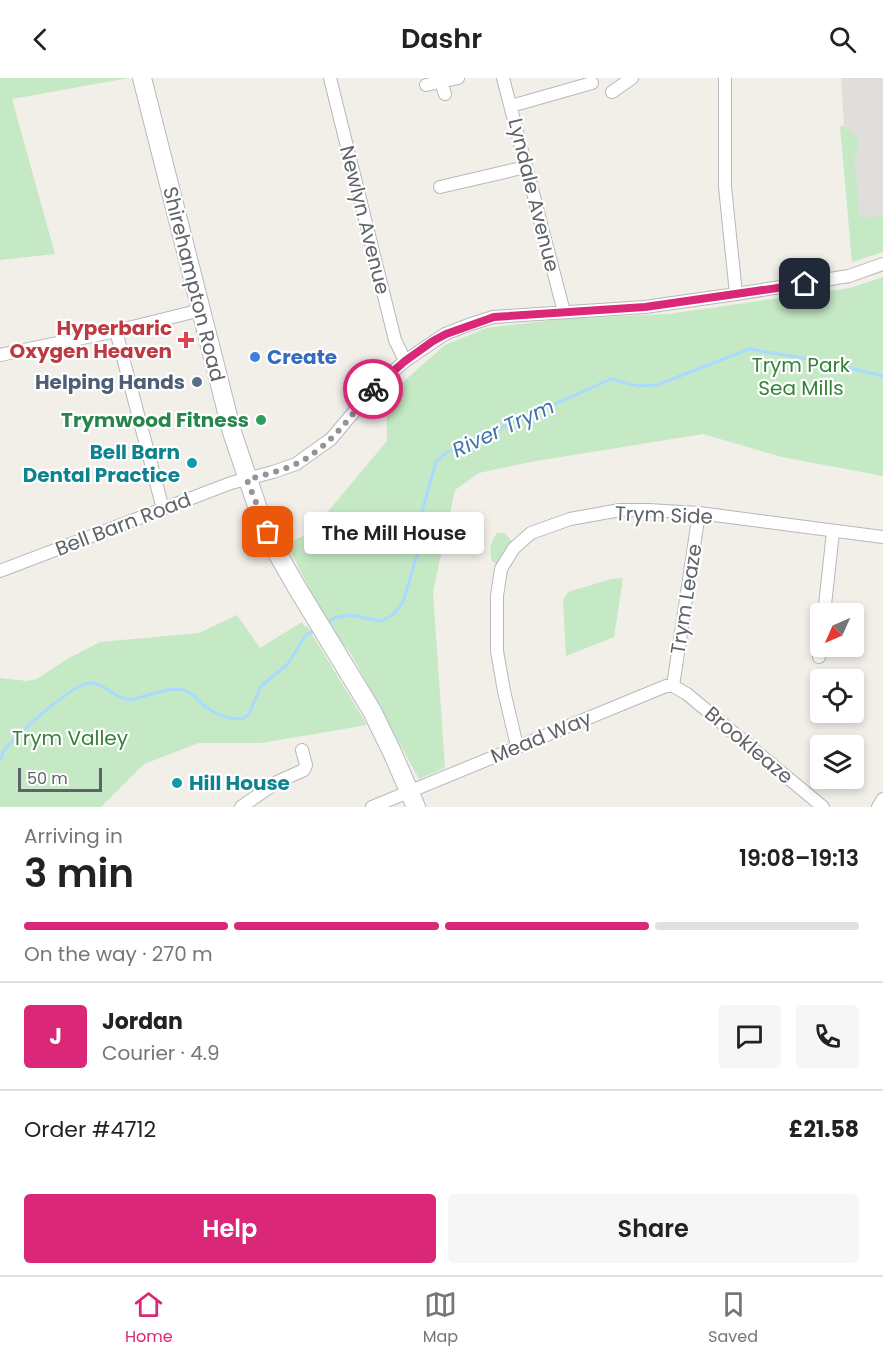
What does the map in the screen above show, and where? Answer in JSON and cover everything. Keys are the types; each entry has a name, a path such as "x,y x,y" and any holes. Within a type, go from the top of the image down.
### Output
{"main road":[{"name":"Shirehampton Road","path":"142,78 232,432 247,480 275,549 372,711 413,799"}],"street":[{"name":"Newlyn Avenue","path":"330,78 395,340 405,361"},
{"path":"426,86 443,88 458,78"},
{"name":"Lyndale Avenue","path":"503,78 564,312"},
{"path":"725,78 725,187 736,294"},
{"path":"511,106 584,83"},
{"path":"440,187 457,190 526,167"},
{"name":"Bell Barn Road","path":"0,570 231,483 296,464 331,439 374,388 405,361 446,334 494,317 645,307 849,276 883,264"},
{"path":"0,356 201,310"},
{"path":"116,331 164,509"},
{"name":"Trym Side","path":"518,746 497,651 497,596 501,569 514,548 531,533 570,519 620,510 699,513 883,537"},
{"name":"Trym Leaze","path":"673,686 699,513"},
{"path":"825,603 833,532"},
{"name":"Mead Way","path":"372,807 413,799 518,746 666,686 673,686"},
{"name":"Brookleaze","path":"673,686 687,694 823,807"},
{"path":"241,807 277,782 304,770 306,765 302,750"},
{"path":"878,807 883,799"}],"shaded area":[{"path":"841,78 883,78 883,216 860,219 853,155 857,155 857,137 844,125"}],"green space":[{"path":"0,78 129,78 12,99 55,254 0,260"},
{"path":"844,125 857,137 858,155 854,155 860,218 883,216 883,252 852,262 840,127"},
{"name":"Trym Park Sea Mills","path":"883,277 883,476 782,457 703,434 530,462 479,473 455,490 433,592 445,768 419,779 351,654 327,624 287,544 311,532 387,441 386,397 445,345 487,328 563,319 668,314 850,288"},
{"path":"497,533 504,533 512,541 496,564 492,561 490,550"},
{"path":"623,578 614,637 566,656 563,600 568,592 611,579"},
{"name":"Trym Valley","path":"237,615 260,648 302,622 305,627 307,626 367,725 261,743 199,743 144,764 101,807 0,807 0,678 27,681 37,679 67,659 100,642 199,633"}],"waterway":[{"name":"River Trym","path":"327,623 334,618 349,615 380,621 393,615 403,602 417,555 418,526 436,462 447,452 611,379 638,386 657,385 749,349 815,360 883,376"},
{"name":"River Trym","path":"0,760 6,748 22,732 48,709 84,684 98,685 127,699 181,689 191,693 215,713 242,719 249,714 261,686 288,664 305,636 316,629"}],"way so far":[{"path":"268,532 247,480 296,464 319,449 340,430 373,389"}],"place":[{"name":"Hyperbaric Oxygen Heaven","path":"186,340"},
{"name":"Create","path":"255,357"},
{"name":"Helping Hands","path":"197,382"},
{"name":"Trymwood Fitness","path":"261,420"},
{"name":"Bell Barn Dental Practice","path":"192,463"},
{"name":"The Mill House","path":"268,532"},
{"name":"Hill House","path":"177,783"}],"route":[{"path":"373,389 405,361 433,341 468,325 494,317 645,307 805,284"}]}
